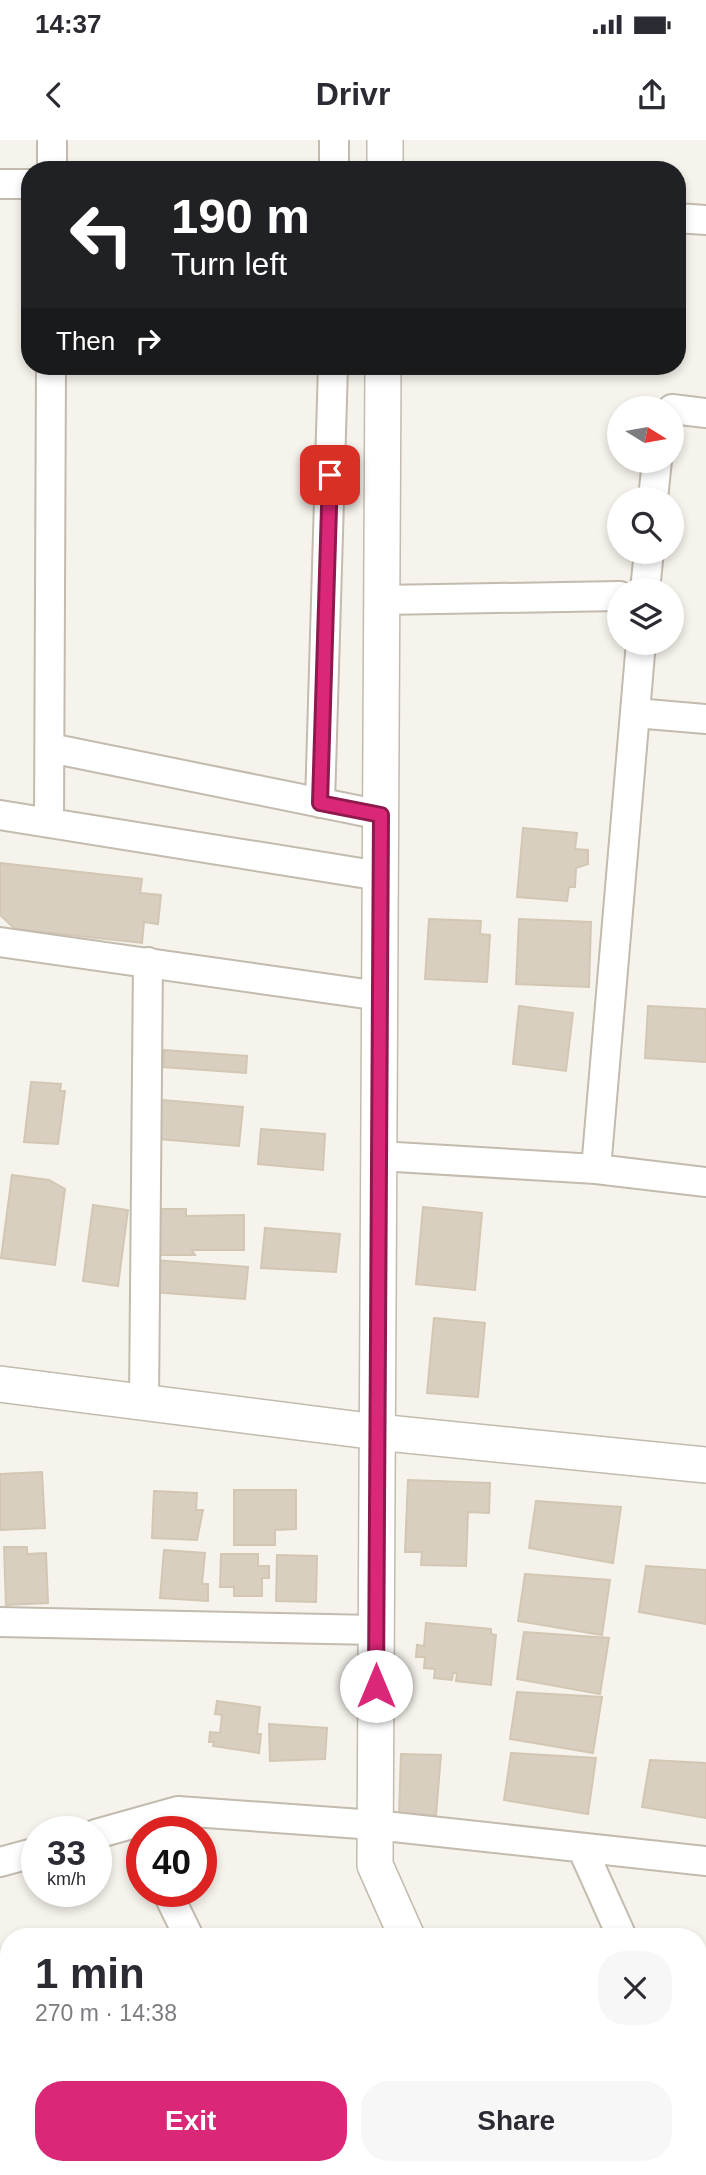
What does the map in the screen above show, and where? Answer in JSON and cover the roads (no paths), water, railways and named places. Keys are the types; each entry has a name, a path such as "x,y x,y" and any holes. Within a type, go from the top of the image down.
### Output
{"street":[{"path":"52,140 52,161"},
{"path":"334,140 334,161"},
{"path":"385,140 385,161"},
{"path":"0,184 21,184"},
{"path":"686,219 706,220"},
{"path":"49,823 51,375"},
{"path":"320,803 333,375"},
{"path":"383,375 375,1866 403,1928"},
{"path":"684,411 706,413"},
{"path":"382,600 607,596"},
{"path":"596,1169 640,655"},
{"path":"635,713 706,719"},
{"path":"50,748 381,815"},
{"path":"0,815 380,876"},
{"path":"0,942 380,996"},
{"path":"144,1402 148,962"},
{"path":"379,1156 596,1169 706,1182"},
{"path":"0,1384 377,1432 706,1465"},
{"path":"0,1622 376,1630"},
{"path":"167,1816 178,1811 375,1825 706,1861"},
{"path":"582,1847 618,1928"},
{"path":"0,1862 21,1856"},
{"path":"174,1907 185,1928"}]}
